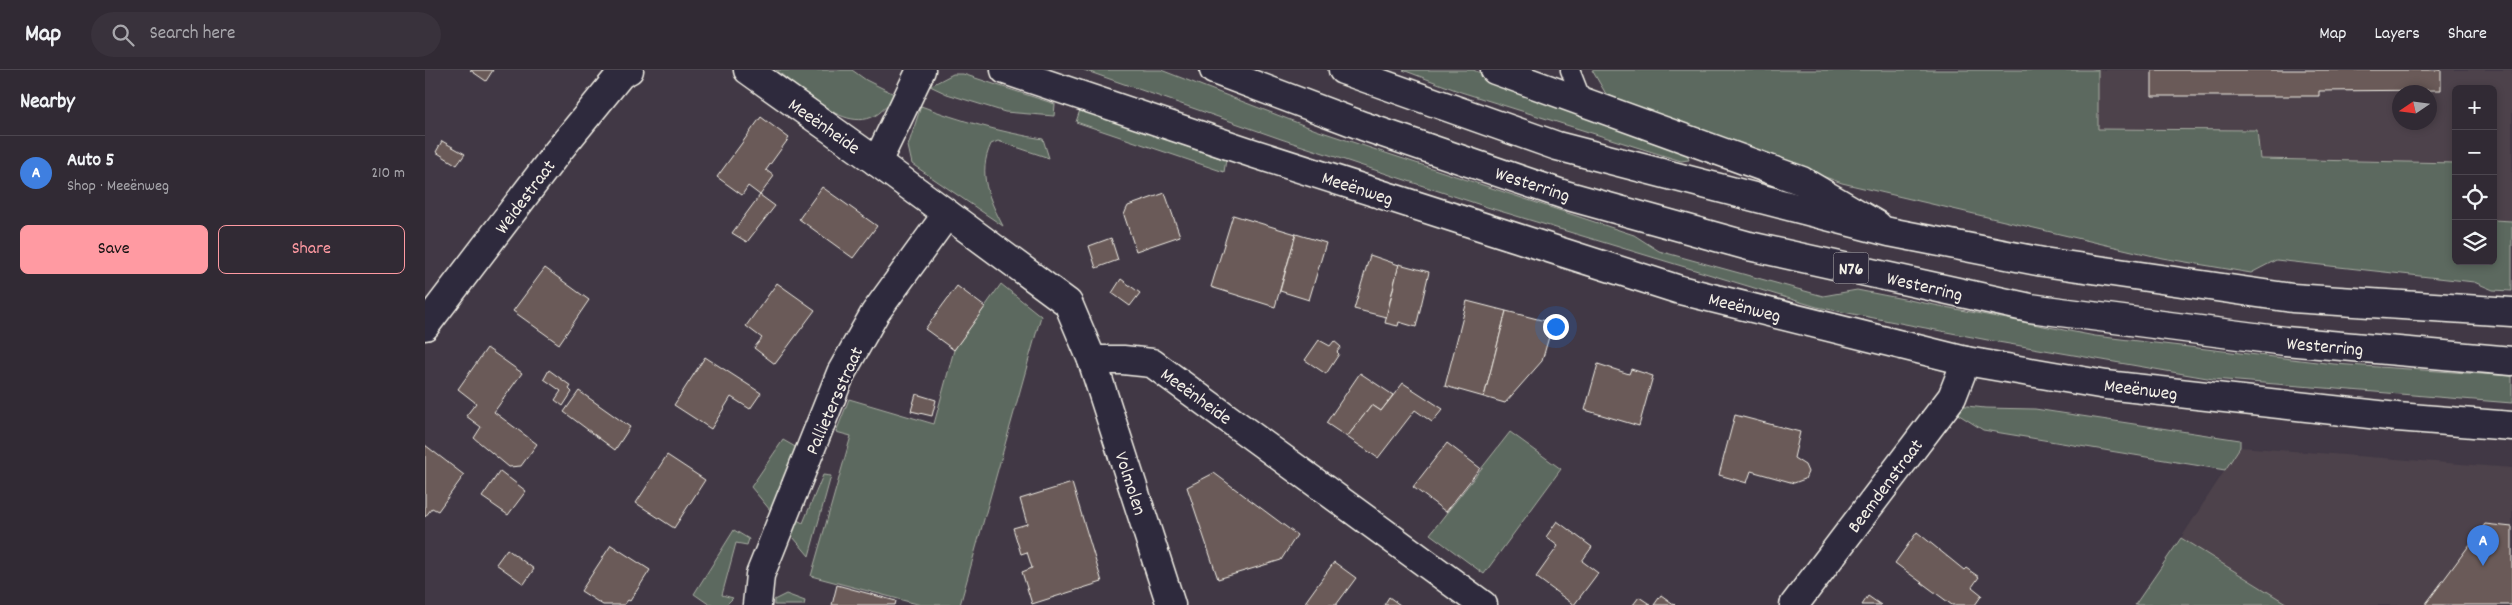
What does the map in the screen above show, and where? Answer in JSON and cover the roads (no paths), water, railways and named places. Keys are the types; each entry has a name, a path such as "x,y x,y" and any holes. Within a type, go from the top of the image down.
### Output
{"main road":[{"name":"Weidestraat","path":"425,326 559,150 621,74 629,70"},
{"name":"Meeënheide","path":"748,70 877,162 1067,304 1092,360 1123,360 1152,363 1483,605"},
{"name":"Meeënheide","path":"877,162 921,70"},
{"name":"Meeënweg","path":"1005,70 1253,153 1680,290 1966,361 2106,384 2397,417 2512,426"},
{"name":"Westerring","path":"1215,70 1363,126 1565,194 1749,246 2029,308 2285,342 2512,361"},
{"name":"N76","path":"1343,70 1557,146 1889,232 2043,262 2292,298 2512,312"},
{"path":"1505,72 1583,103 1802,181 1889,232"},
{"name":"Pallietersstraat","path":"757,605 760,575 841,373 875,313 947,214"},
{"name":"Volmolen","path":"1092,360 1171,605"},
{"name":"Beemdenstraat","path":"1795,605 1952,397 1966,361"}],"lane":[{"path":"1570,70 1583,103"}],"place":[{"name":"Auto 5","path":"2483,566"}]}
